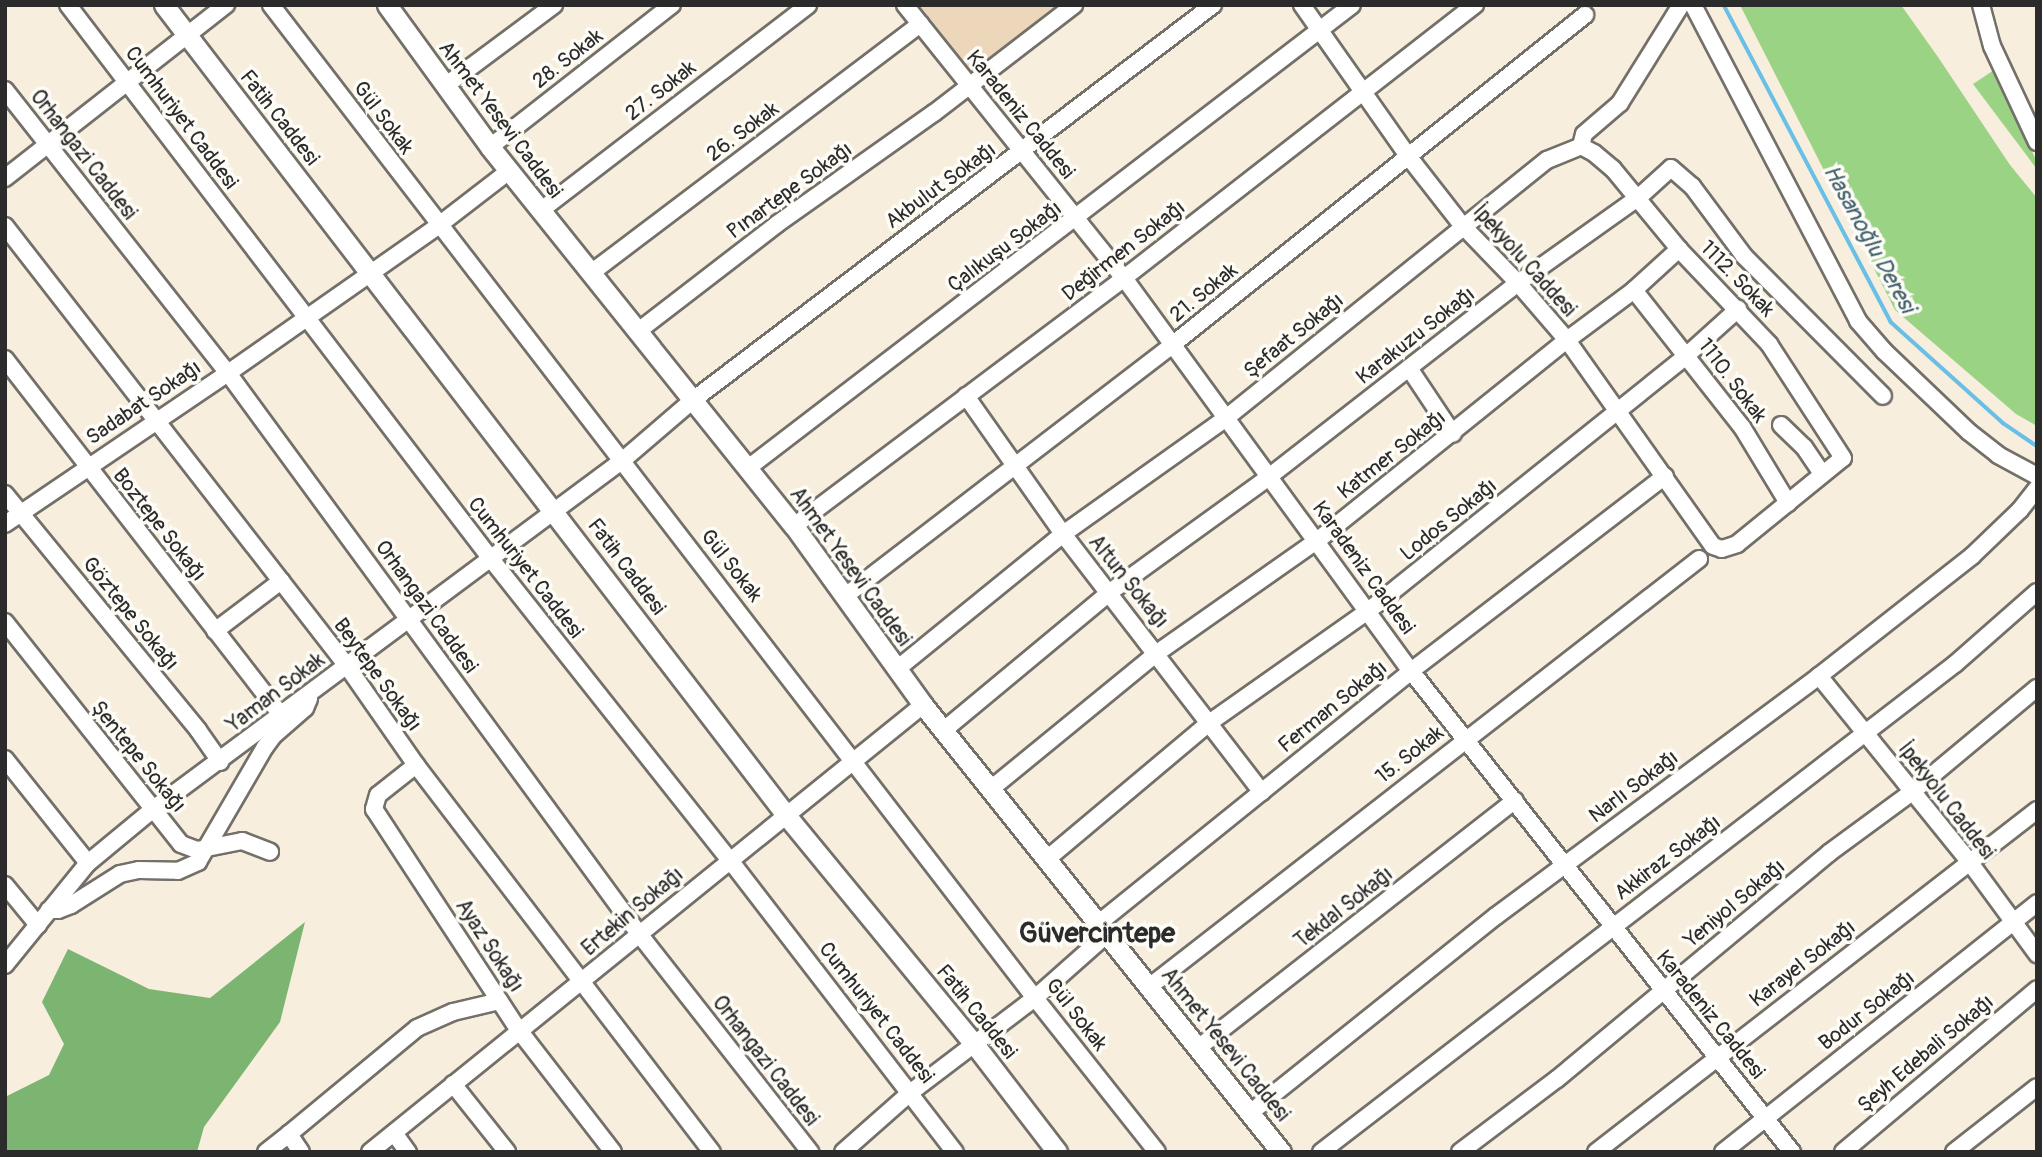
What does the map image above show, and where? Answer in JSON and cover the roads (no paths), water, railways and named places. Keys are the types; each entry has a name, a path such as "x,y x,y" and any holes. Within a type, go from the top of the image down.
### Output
{"main road":[{"name":"Fatih Caddesi","path":"164,5 786,815 975,1045 1057,1152"},
{"name":"Ahmet Yesevi Caddesi","path":"393,7 445,86 490,147 794,526 923,705 1281,1152"}],"street":[{"name":"Cumhuriyet Caddesi","path":"68,5 491,559 730,859 954,1152"},
{"path":"5,178 226,5"},
{"name":"Gül Sokak","path":"271,5 1035,998 1157,1152"},
{"path":"445,86 554,5"},
{"name":"28. Sokak","path":"490,147 672,5"},
{"name":"27. Sokak","path":"540,211 808,5"},
{"name":"Karadeniz Caddesi","path":"905,5 1124,278 1318,540 1411,671 1567,864 1613,927 1792,1152"},
{"name":"Pınartepe Sokağı","path":"637,332 1074,5"},
{"name":"Akbulut Sokağı","path":"693,400 1022,153 1213,5"},
{"name":"İpekyolu Caddesi","path":"1302,5 1408,156 1462,225 1518,283 1567,340 1713,546 1722,549 1737,544 1788,503"},
{"name":"Çalıkuşu Sokağı","path":"748,468 1352,5"},
{"name":"Değirmen Sokağı","path":"794,526 1124,278 1475,5"},
{"path":"1581,146 1584,134 1620,103 1681,5"},
{"path":"1693,5 1858,321 1884,351 1969,432 1998,455 2037,476"},
{"path":"1981,5 1993,46 2037,142"},
{"name":"21. Sokak","path":"844,597 1172,345 1585,15"},
{"name":"26. Sokak","path":"591,273 920,24"},
{"name":"Orhangazi Caddesi","path":"5,90 228,373 640,935 810,1152"},
{"name":"1112. Sokak","path":"1581,146 1594,153 1639,197 1679,249 1769,344 1843,458 1822,474"},
{"name":"Şefaat Sokağı","path":"897,669 1063,534 1226,418 1462,225 1547,160 1581,146"},
{"name":"Karakuzu Sokağı","path":"944,730 1110,592 1270,476 1518,283 1639,197 1671,168 1692,186 1744,256 1882,396"},
{"name":"Sadabat Sokağı","path":"5,524 228,373 439,225 509,171"},
{"name":"Beytepe Sokağı","path":"5,226 346,666 416,765 712,1152"},
{"name":"Katmer Sokağı","path":"992,789 1157,653 1318,540 1567,340 1634,290 1679,249"},
{"name":"1110. Sokak","path":"1634,290 1742,427 1788,503"},
{"name":"Lodos Sokağı","path":"1047,859 1209,723 1368,611 1687,355 1738,309"},
{"name":"Boztepe Sokağı","path":"5,359 281,715"},
{"path":"1409,368 1452,433"},
{"name":"Altun Sokağı","path":"966,396 1063,534 1262,792"},
{"name":"Yaman Sokak","path":"5,965 88,863 152,810 491,559 553,509 623,460 693,400"},
{"path":"1781,425 1804,447 1822,474 1788,503"},
{"name":"Ferman Sokağı","path":"843,1152 911,1093 1035,998 1103,929 1262,792 1411,671 1665,476"},
{"name":"Narlı Sokağı","path":"1250,1113 1567,864 1819,676 1972,556 2020,510 2037,488"},
{"name":"Göztepe Sokağı","path":"5,494 198,730 220,762"},
{"name":"15. Sokak","path":"1149,987 1465,738 1699,559"},
{"path":"215,631 281,581"},
{"name":"Akkiraz Sokağı","path":"1321,1152 1867,733 1955,664 2037,592"},
{"name":"Şentepe Sokağı","path":"5,622 181,844 197,850 242,841 270,852"},
{"name":"İpekyolu Caddesi","path":"1819,676 1968,860 2037,954"},
{"name":"Yeniyol Sokağı","path":"1460,1152 1557,1079 1829,853 1912,792 2037,688"},
{"path":"49,910 58,911 71,905 110,879 130,871 188,868 198,862 265,747 273,736 305,708 312,692"},
{"name":"Ertekin Sokağı","path":"370,1152 518,1029 583,981 923,705"},
{"path":"5,759 88,863"},
{"name":"Ayaz Sokağı","path":"416,765 378,795 374,809 518,1029 613,1152"},
{"name":"Tekdal Sokağı","path":"1198,1048 1515,800"},
{"name":"Karayel Sokağı","path":"1596,1152 1718,1059 1968,860 2037,810"},
{"path":"5,885 38,925"},
{"name":"Bodur Sokağı","path":"1723,1152 2037,903"},
{"name":"Şeyh Edebali Sokağı","path":"1843,1152 2037,989"},
{"path":"266,1152 418,1028 453,1012 500,1001"},
{"path":"453,1084 507,1152"},
{"path":"1954,1152 2037,1087"},
{"path":"394,1133 408,1152"},
{"path":"289,1134 301,1152"}],"waterway":[{"name":"Hasanoğlu Deresi","path":"1724,5 1891,322 2003,423 2037,446"}],"district":[{"name":"Güvercintepe","path":"1097,934"}]}
